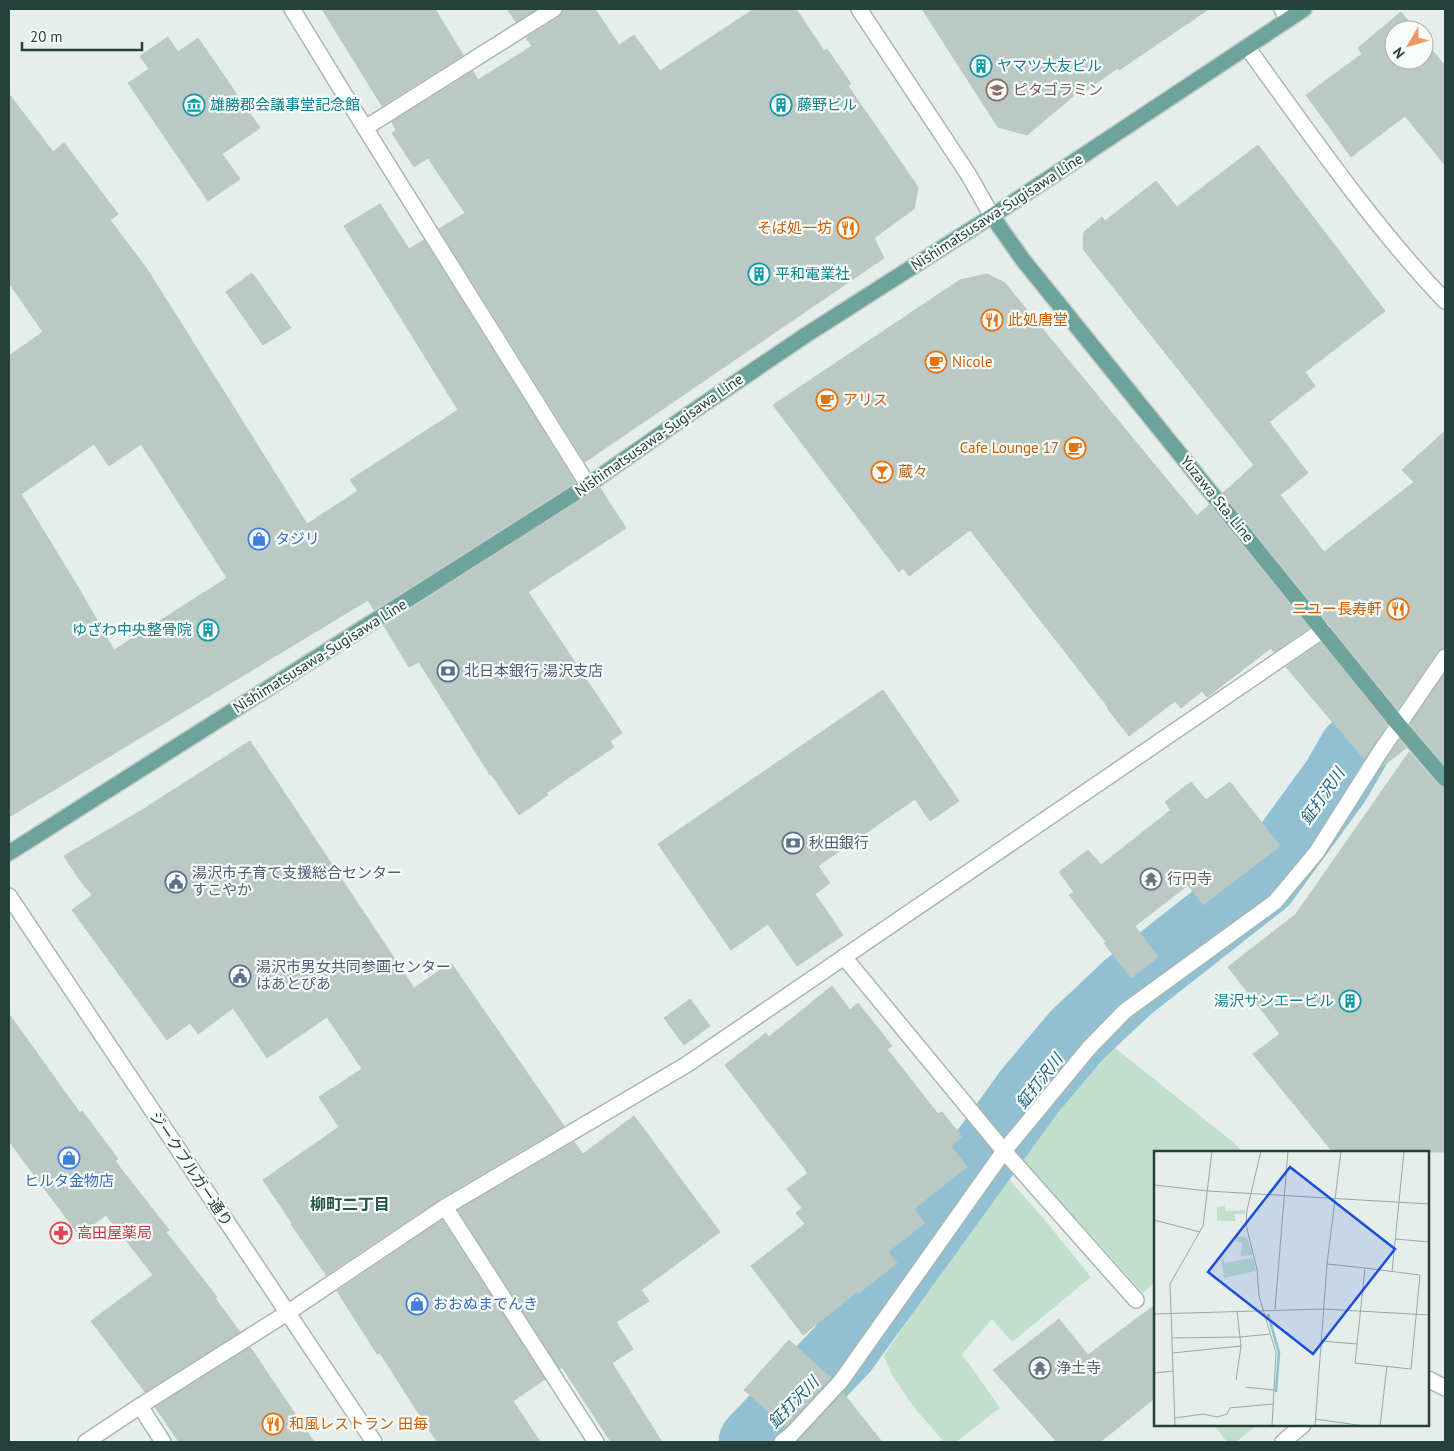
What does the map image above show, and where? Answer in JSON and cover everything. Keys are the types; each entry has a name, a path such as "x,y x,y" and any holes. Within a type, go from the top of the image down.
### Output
{"main road":[{"name":"Nishimatsusawa-Sugisawa Line","path":"9,853 588,485 806,335 992,216 1247,47 1285,14 1304,9"},
{"name":"Yuzawa Sta. Line","path":"992,216 1024,260 1398,724 1445,779"}],"street":[{"path":"292,9 588,485"},
{"path":"365,128 554,9"},
{"path":"859,9 968,174 992,216"},
{"path":"1247,47 1342,179 1420,274 1445,301"},
{"path":"86,1442 287,1313 445,1207 686,1065 1323,630"},
{"path":"782,1442 791,1435 841,1381 1004,1151 1089,1048 1125,1011 1275,902 1316,853 1398,724 1445,657"},
{"name":"ジークブルガー通り","path":"9,896 374,1442"},
{"path":"844,957 1004,1151 1136,1300"},
{"path":"445,1207 596,1442"},
{"path":"1429,1380 1445,1388"},
{"path":"140,1406 163,1442"},
{"path":"1283,1442 1302,1426"}],"green space":[{"path":"1114,1047 1242,1151 1154,1151 1154,1283 1143,1293 1021,1158 1041,1125"},
{"path":"1005,1175 1091,1277 1012,1342 992,1319 962,1354 1000,1408 956,1442 944,1442 913,1406 893,1377 884,1356"},
{"path":"1215,1426 1256,1426 1236,1442 1227,1442"}],"building":[{"path":"322,9 435,9 463,55 382,106"},
{"path":"507,9 537,9 516,22"},
{"path":"563,9 595,9 619,45 634,35 660,71 754,9 796,9 824,51 827,49 851,84 848,86 918,187 914,209 874,238 884,258 585,462 439,229 465,213 428,158 414,167 392,133 396,130 392,122 473,71 478,80 532,46 526,38 559,17"},
{"path":"922,9 1209,9 1119,70 1118,68 1085,91 1083,88 1027,135 998,127"},
{"path":"1401,12 1408,20 1391,20"},
{"path":"1384,26 1384,70 1434,70 1434,52 1445,66 1445,165 1405,116 1351,157 1306,95 1362,54 1358,48"},
{"name":"雄勝郡会議事堂記念館","path":"168,37 178,52 198,38 260,128 222,154 240,179 208,201 128,83 149,69 140,56"},
{"path":"9,94 53,152 64,143 118,214 110,220 147,269 307,524 358,491 350,480 458,410 344,226 380,204 409,249 424,240 575,482 374,610 368,600 9,817 9,356 43,332 9,283","holes":["94,444 109,466 141,444 227,578 114,650 21,494"]},
{"path":"1258,145 1385,311 1305,372 1315,386 1269,422 1308,473 1280,495 1324,552 1414,482 1402,470 1445,431 1445,648 1437,652 1398,709 1223,493 1254,465 1083,249 1084,232 1102,217 1105,221 1156,181 1177,207"},
{"path":"252,273 291,328 263,345 226,292"},
{"path":"987,274 1005,283 1197,516 1209,505 1309,628 1274,652 1271,648 1207,697 1202,691 1181,708 1175,701 1129,736 970,530 909,576 903,568 899,572 773,405 960,280"},
{"path":"600,488 626,528 528,592 622,733 610,741 614,747 546,793 548,795 519,815 490,775 419,662 409,667 384,626"},
{"path":"1321,643 1387,725 1364,759 1286,667"},
{"path":"1445,673 1445,765 1410,724"},
{"name":"秋田銀行","path":"883,690 959,801 930,821 915,799 818,866 830,883 815,894 843,935 797,966 768,924 731,950 658,844"},
{"path":"1399,740 1406,748 1382,767 1388,757"},
{"path":"250,741 414,988 451,963 564,1126 440,1199 326,1275 263,1180 339,1127 319,1097 362,1069 327,1017 267,1058 233,1008 198,1034 190,1023 167,1040 72,910 92,895 64,856 142,810"},
{"name":"湯沢サンエービル","path":"1409,752 1438,785 1445,788 1445,1152 1332,1151 1253,1054 1280,1034 1228,967 1296,914"},
{"name":"行円寺","path":"1191,782 1206,800 1230,782 1280,846 1203,905 1188,885 1135,926 1158,957 1131,978 1104,943 1106,942 1069,895 1074,892 1059,872 1088,850 1101,865 1171,810 1165,802"},
{"path":"832,986 850,1010 858,1003 892,1046 887,1049 938,1114 942,1112 962,1137 951,1146 967,1167 914,1209 925,1223 888,1252 897,1263 803,1335 751,1266 805,1224 796,1213 802,1208 787,1189 808,1173 725,1065 766,1033 769,1037"},
{"path":"690,999 710,1026 684,1045 664,1018"},
{"path":"9,1014 80,1113 82,1111 118,1159 115,1161 169,1230 166,1232 217,1297 215,1298 240,1332 145,1392 91,1321 153,1275 106,1215 79,1235 9,1141"},
{"path":"634,1116 720,1232 641,1290 649,1301 616,1322 633,1349 612,1363 662,1442 611,1442 562,1367 560,1369 458,1210 574,1142 583,1154"},
{"path":"442,1220 545,1379 513,1401 540,1442 437,1442 380,1353 377,1354 337,1291"},
{"name":"浄土寺","path":"1154,1306 1154,1399 1100,1442 1057,1442 993,1370 1059,1319 1088,1355"},
{"path":"789,1340 831,1378 785,1427 744,1390"},
{"path":"250,1347 314,1442 179,1442 155,1407"},
{"path":"843,1393 882,1442 802,1442 799,1440"}],"waterway":[{"name":"鉦打沢川","path":"754,1442 843,1349 1029,1092 1077,1035 1128,987 1263,881 1336,781 1354,750"}],"place":[{"name":"ヤマツ大友ビル","path":"981,66"},
{"name":"ピタゴラミン","path":"997,90"},
{"name":"雄勝郡会議事堂記念館","path":"194,105"},
{"name":"藤野ビル","path":"781,105"},
{"name":"そば処一坊","path":"848,228"},
{"name":"平和電業社","path":"759,274"},
{"name":"此処唐堂","path":"992,320"},
{"name":"Nicole","path":"936,362"},
{"name":"アリス","path":"827,400"},
{"name":"Cafe Lounge 17","path":"1075,448"},
{"name":"蔵々","path":"882,472"},
{"name":"タジリ","path":"259,539"},
{"name":"ニユー長寿軒","path":"1398,609"},
{"name":"ゆざわ中央整骨院","path":"208,630"},
{"name":"北日本銀行 湯沢支店","path":"448,671"},
{"name":"秋田銀行","path":"793,843"},
{"name":"行円寺","path":"1151,879"},
{"name":"湯沢市子育て支援総合センター すこやか","path":"176,882"},
{"name":"湯沢市男女共同参画センター はあとぴあ","path":"240,976"},
{"name":"湯沢サンエービル","path":"1350,1001"},
{"name":"ヒルタ金物店","path":"69,1158"},
{"name":"高田屋薬局","path":"61,1233"},
{"name":"おおぬまでんき","path":"417,1304"},
{"name":"浄土寺","path":"1040,1368"},
{"name":"和風レストラン 田毎","path":"273,1424"}],"district":[{"name":"柳町二丁目","path":"350,1204"}]}
